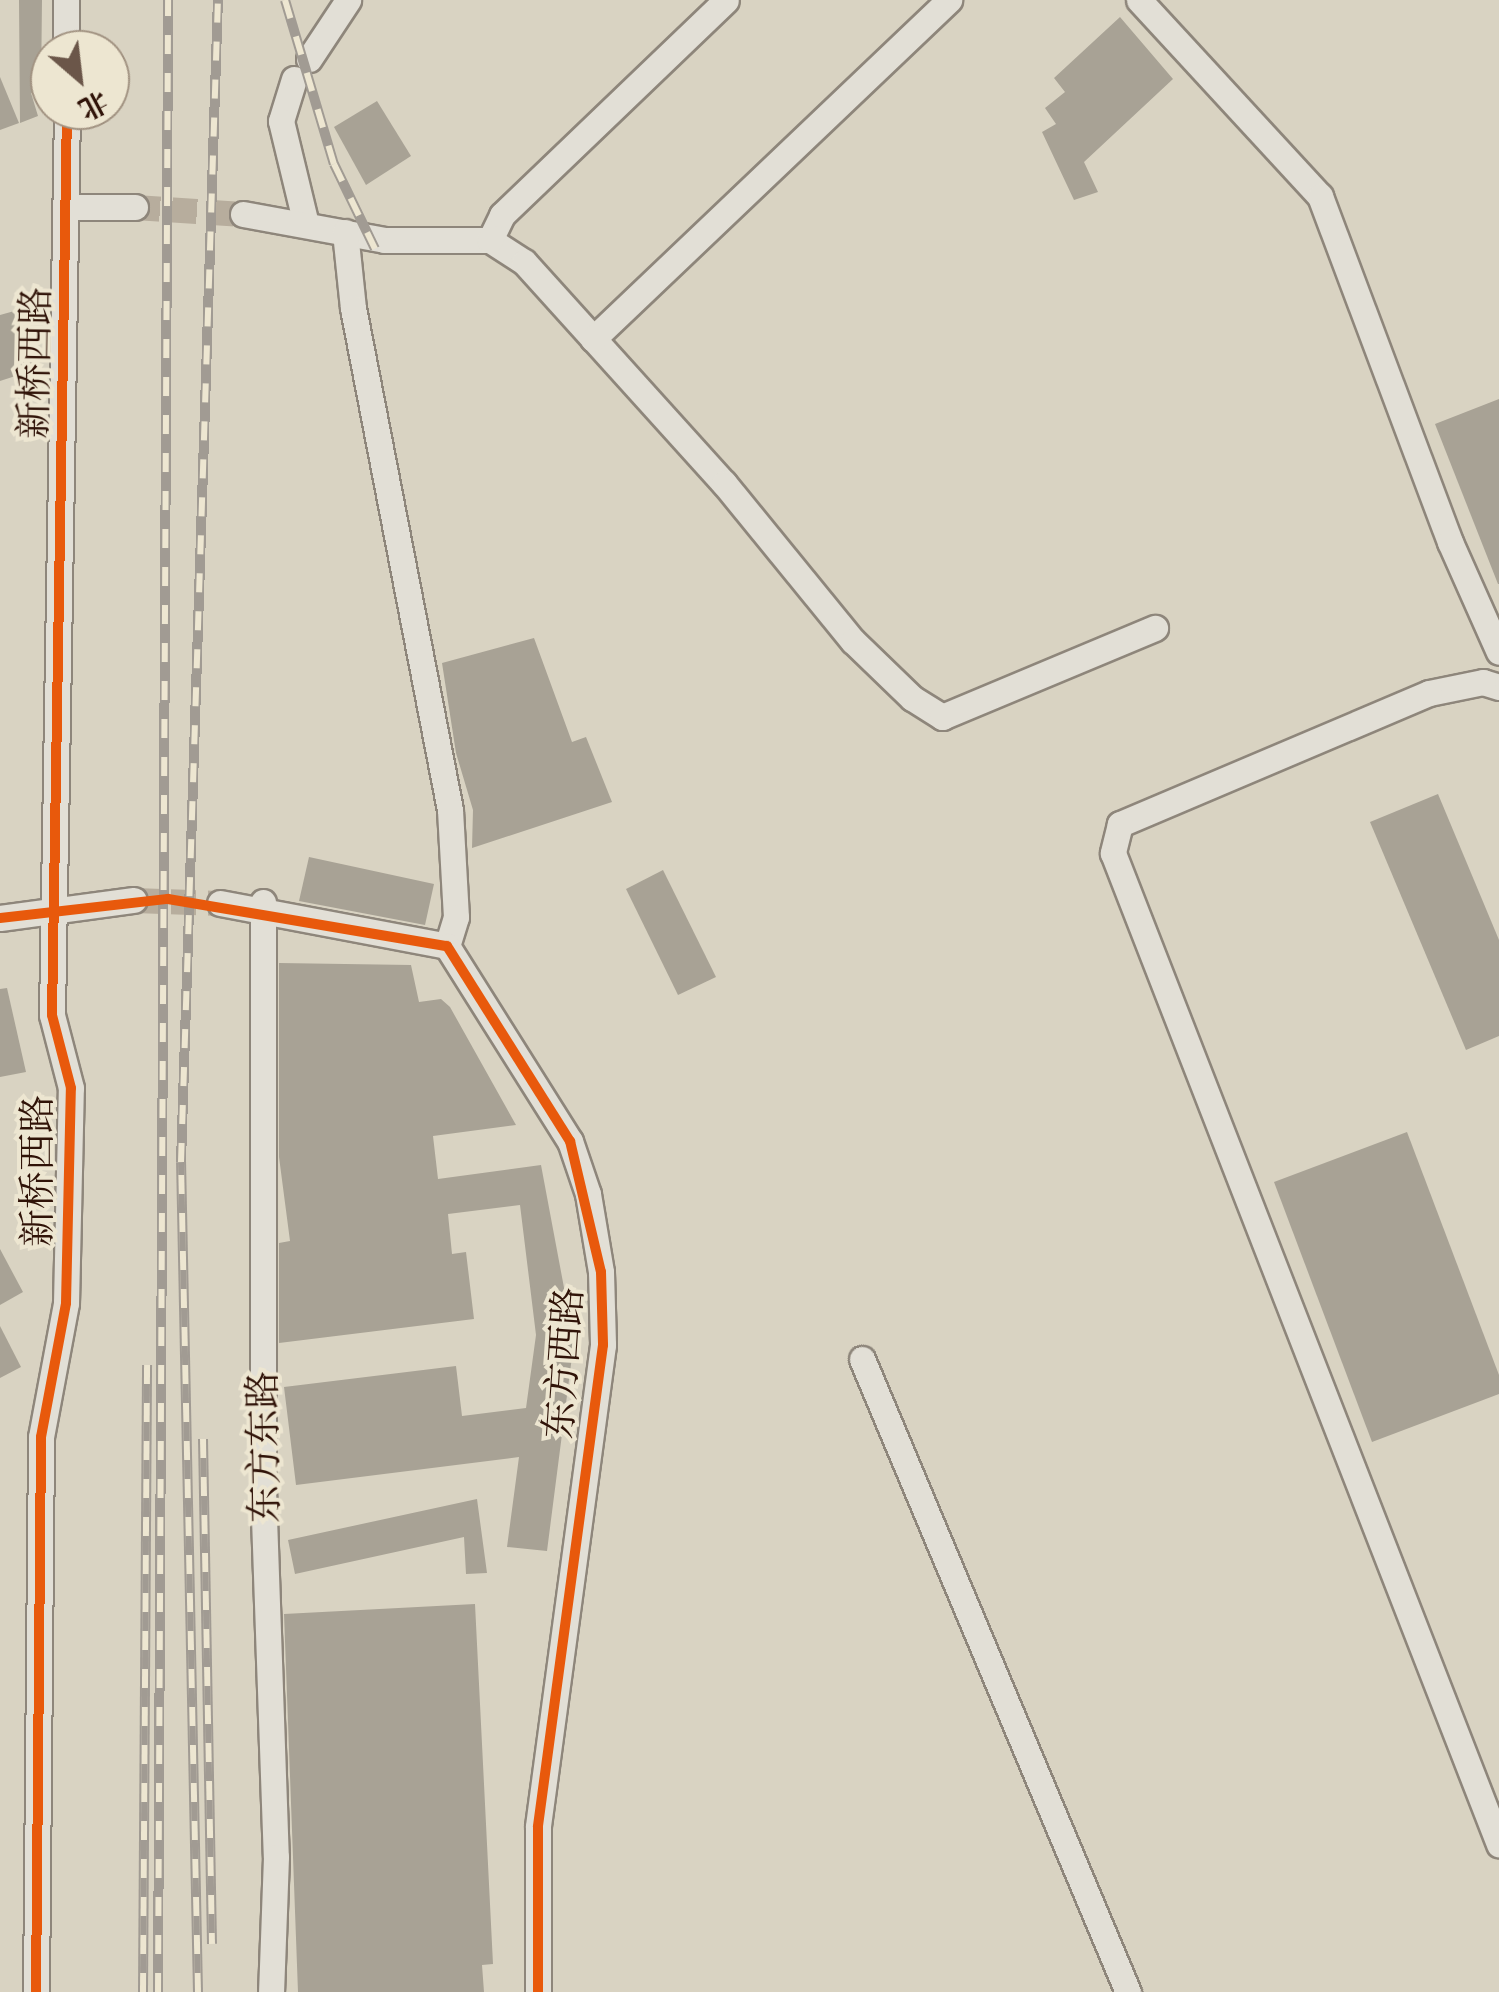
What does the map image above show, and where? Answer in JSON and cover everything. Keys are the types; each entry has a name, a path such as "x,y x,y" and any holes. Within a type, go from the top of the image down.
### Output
{"street":[{"path":"66,0 66,30"},
{"path":"306,224 281,121 301,69 348,0"},
{"path":"490,240 502,215 726,0"},
{"path":"1139,0 1320,196 1450,542 1499,652"},
{"path":"593,338 943,5"},
{"name":"新桥西路","path":"36,1992 40,1437 66,1302 72,1088 52,1015 66,130"},
{"path":"67,207 135,207"},
{"path":"243,214 405,242 490,240 524,262 853,641 912,698 942,717 1155,628"},
{"path":"220,903 263,906 447,946 456,917 450,810 353,308 344,232"},
{"path":"1499,687 1483,682 1429,693 1120,824 1113,853 1499,1844"},
{"path":"0,918 134,900"},
{"name":"东方东路","path":"263,906 263,1489 276,1856 271,1992"},
{"name":"东方西路","path":"447,946 570,1141 601,1272 603,1345 538,1828 538,1992"},
{"path":"862,1359 1128,1992"}],"building":[{"path":"19,0 42,0 42,30 30,30 30,119 20,123"},
{"path":"1120,17 1173,79 1084,162 1098,192 1074,200 1042,132 1056,124 1045,108 1065,92 1054,78"},
{"path":"0,77 19,123 0,130"},
{"path":"377,101 411,156 366,185 334,127"},
{"path":"18,310 37,369 0,381 0,315"},
{"path":"1499,399 1499,584 1498,584 1435,424"},
{"path":"534,638 572,742 586,737 612,802 472,848 473,810 456,753 442,663"},
{"path":"1438,794 1499,940 1499,1036 1466,1050 1370,822"},
{"path":"309,857 434,884 425,925 299,901"},
{"path":"663,870 716,977 678,995 626,889"},
{"path":"279,963 411,965 419,1002 441,999 450,1007 516,1125 433,1136 438,1179 541,1165 574,1341 547,1551 507,1547 519,1457 296,1485 284,1387 456,1366 462,1416 526,1408 536,1335 520,1205 448,1214 452,1254 466,1252 474,1319 279,1343 279,1243 290,1241 279,1157"},
{"path":"7,988 26,1072 0,1077 0,989"},
{"path":"1407,1132 1499,1375 1499,1394 1372,1442 1274,1182"},
{"path":"0,1249 23,1292 0,1305"},
{"path":"0,1326 21,1367 0,1378"},
{"path":"477,1499 487,1573 466,1574 464,1537 295,1574 288,1540"},
{"path":"475,1604 493,1964 482,1965 484,1992 298,1992 284,1614"}],"tunnel":[{"path":"135,207 243,214"},
{"path":"134,900 220,903"}],"railway":[{"path":"158,1992 168,0"},
{"path":"198,1992 181,1162 218,0"},
{"path":"285,0 334,164 375,249"},
{"path":"143,1992 147,1365"},
{"path":"203,1439 212,1944"}],"cycle path":[{"path":"36,1992 41,1437 66,1303 71,1088 52,1015 67,130"},
{"path":"0,918 168,899 447,946 570,1141 601,1272 603,1345 538,1827 538,1992"}]}
